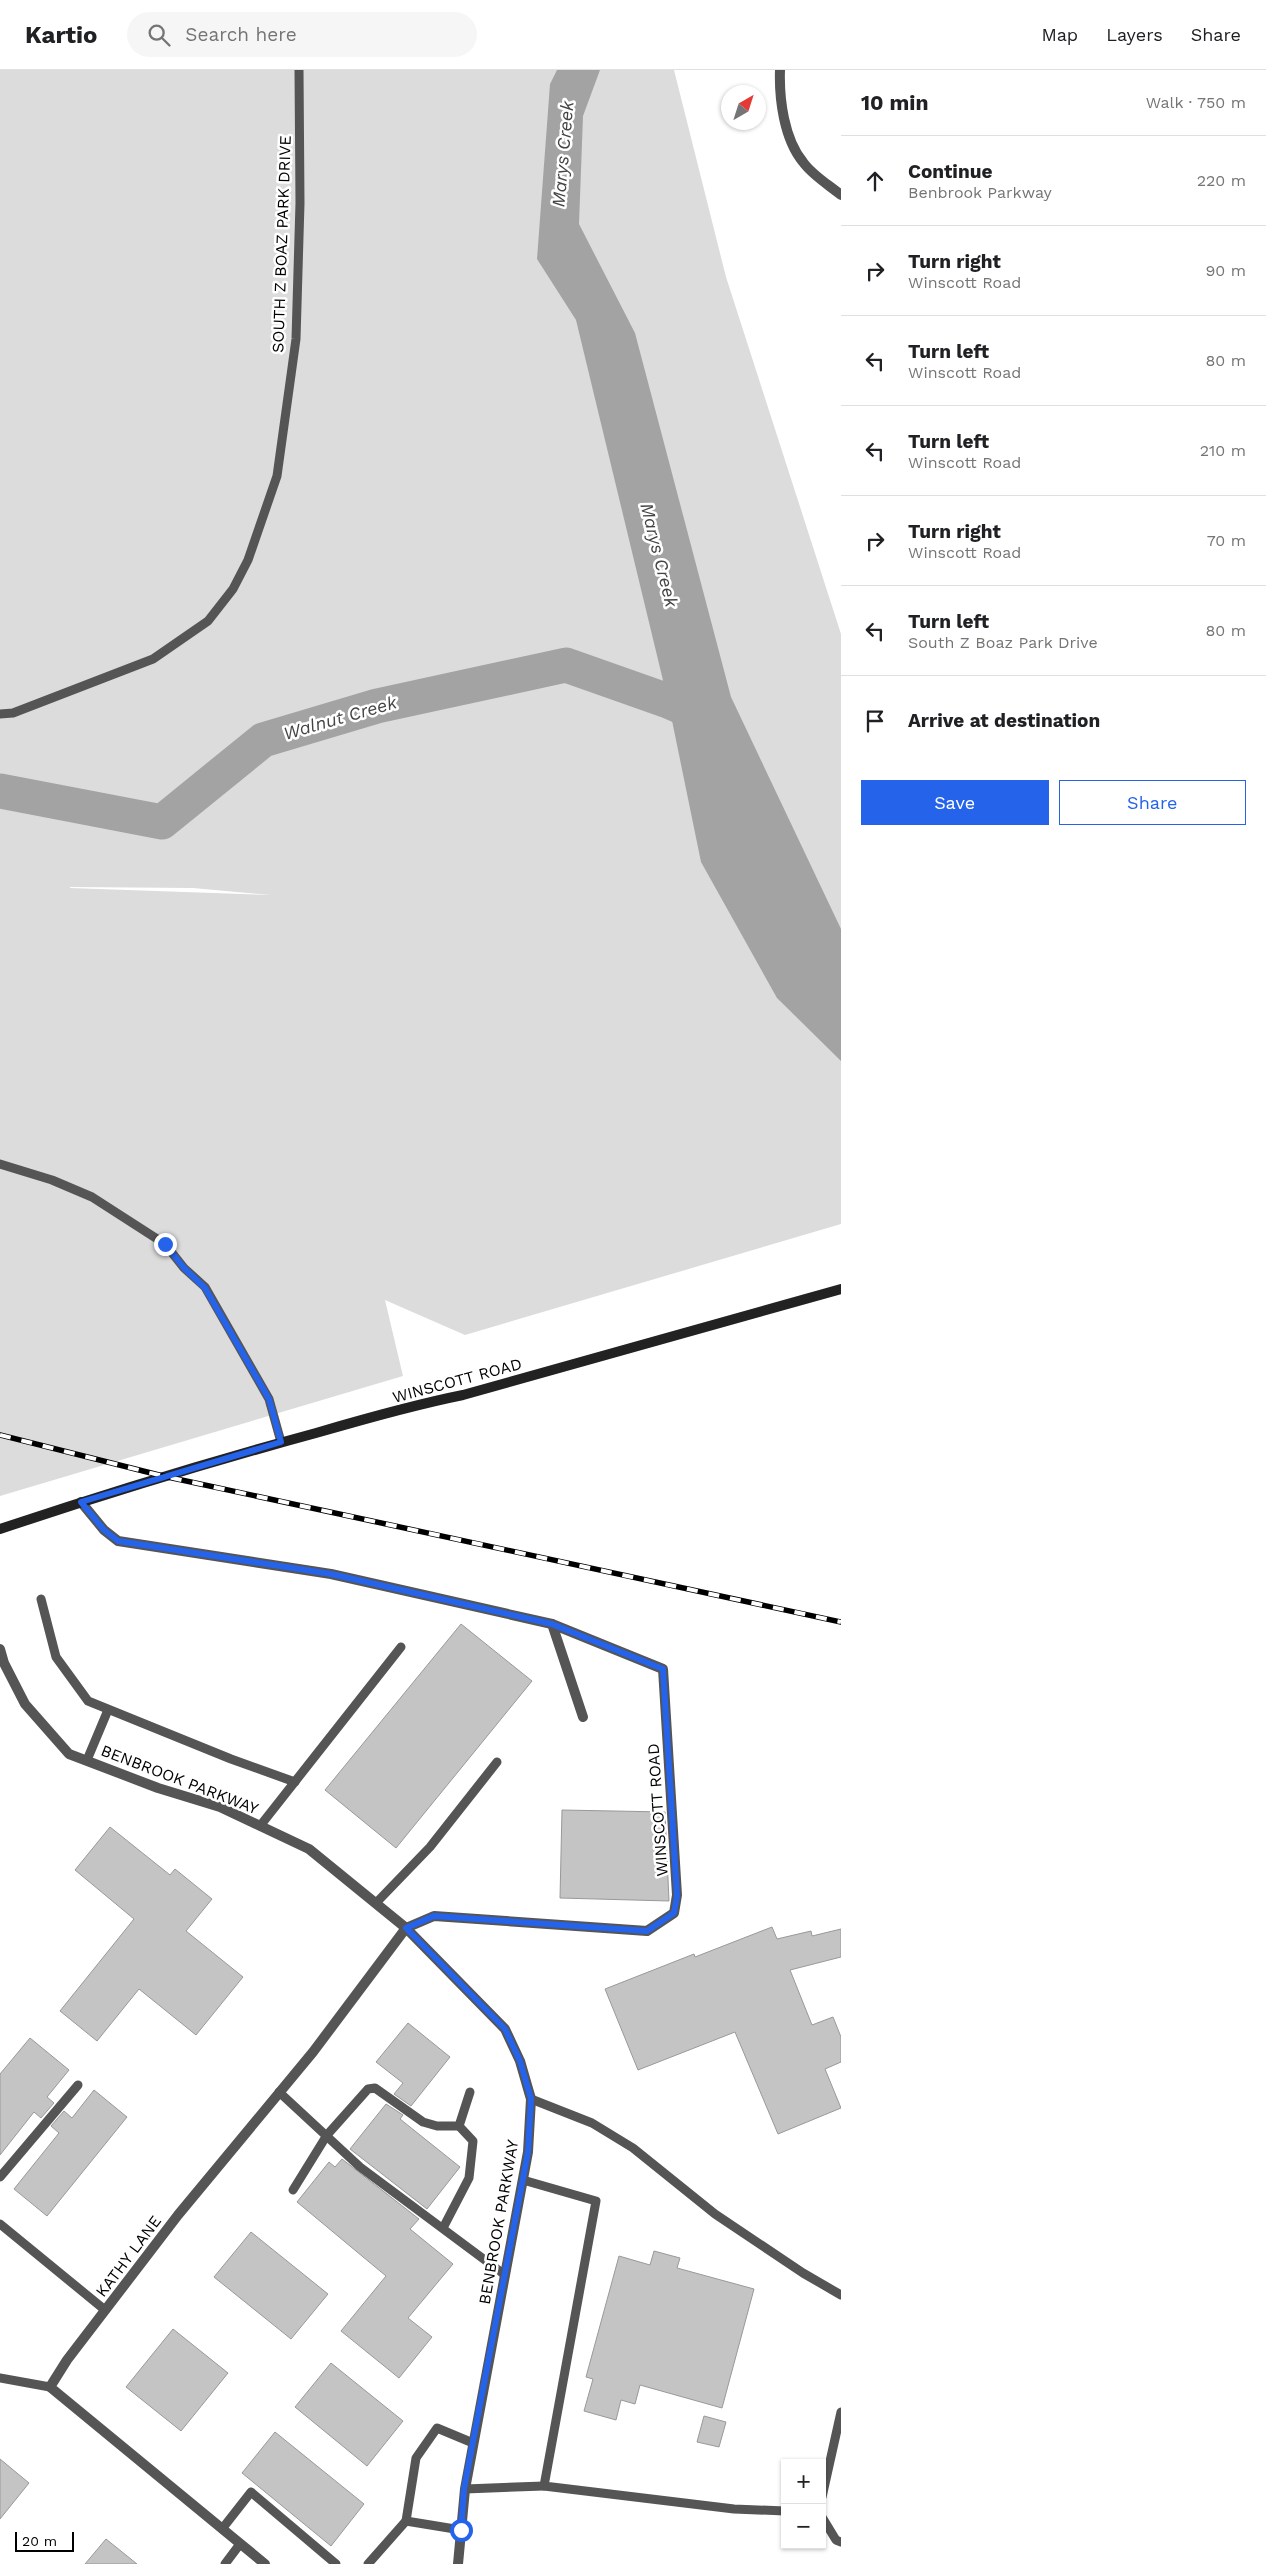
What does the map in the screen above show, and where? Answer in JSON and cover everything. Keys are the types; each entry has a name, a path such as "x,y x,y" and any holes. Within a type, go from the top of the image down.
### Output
{"main road":[{"name":"WINSCOTT ROAD","path":"0,1529 81,1502 281,1442 462,1395 841,1289"}],"street":[{"path":"780,70 780,84 790,141 804,164 841,195"},
{"name":"WINSCOTT ROAD","path":"81,1502 104,1530 118,1541 331,1574 552,1624 663,1669 677,1896 674,1913 647,1931 434,1916 406,1928"},
{"path":"552,1624 584,1717"},
{"name":"BENBROOK PARKWAY","path":"0,1649 2,1664 26,1704 69,1754 158,1788 220,1807 309,1849 406,1928 505,2029 520,2061 531,2099 528,2152 464,2489 458,2564"},
{"name":"KATHY LANE","path":"50,2387 178,2215 313,2052 406,1928"},
{"path":"50,2387 265,2564"}],"lane":[{"name":"SOUTH Z BOAZ PARK DRIVE","path":"0,714 13,713 153,659 208,621 234,589 248,560 277,476 296,339 300,203 299,70"},
{"path":"0,1164 52,1180 92,1196 165,1244 210,1296 269,1399 281,1442"},
{"path":"41,1599 56,1656 88,1701 295,1782"},
{"path":"260,1826 401,1647"},
{"path":"87,1760 108,1710"},
{"path":"376,1903 430,1847 497,1762"},
{"path":"0,2177 78,2084"},
{"path":"293,2190 327,2135 368,2089 375,2088 423,2122 437,2126 459,2126 473,2141 468,2178 443,2228"},
{"path":"279,2092 360,2167 505,2275"},
{"path":"459,2126 470,2092"},
{"path":"531,2099 592,2123 633,2148 715,2214 803,2273 841,2295"},
{"path":"523,2180 596,2201 544,2486"},
{"path":"0,2224 106,2310"},
{"path":"0,2378 50,2387"},
{"path":"826,2479 841,2412"},
{"path":"368,2564 406,2521 416,2458 437,2428 473,2442"},
{"path":"464,2489 544,2486 734,2509 781,2511"},
{"path":"222,2529 250,2492 336,2564"},
{"path":"406,2521 461,2530"},
{"path":"826,2524 836,2540 841,2542"},
{"path":"226,2564 240,2544"}],"shaded area":[{"path":"0,70 674,70 726,277 841,634 841,1224 465,1335 385,1300 403,1376 0,1496","holes":["70,887 193,888 271,895"]}],"water":[{"name":"Marys Creek","path":"557,70 600,70 583,116 579,224 635,333 731,697 841,929 841,1061 777,998 701,862 668,701 576,320 537,259 550,84"}],"building":[{"path":"461,1624 532,1681 396,1848 325,1790"},
{"path":"562,1810 665,1812 669,1901 560,1898"},
{"path":"110,1827 170,1875 175,1869 212,1899 186,1931 243,1977 196,2035 139,1989 97,2041 60,2011 134,1919 75,1870"},
{"path":"772,1927 777,1939 811,1931 812,1936 841,1929 841,1957 790,1970 812,2025 833,2017 841,2037 841,2062 825,2069 841,2108 778,2134 735,2032 638,2070 605,1989 694,1954 695,1957"},
{"path":"408,2023 450,2057 411,2106 394,2094 403,2083 376,2062"},
{"path":"30,2038 69,2070 47,2097 54,2103 41,2118 34,2112 0,2155 0,2074"},
{"path":"94,2090 127,2117 47,2216 14,2189 59,2133 51,2126 64,2111 72,2118"},
{"path":"386,2104 403,2115 400,2119 460,2167 427,2209 350,2149"},
{"path":"342,2159 419,2219 410,2229 453,2264 408,2318 432,2337 399,2378 341,2331 386,2276 297,2202 329,2162 335,2167"},
{"path":"251,2232 328,2294 291,2339 214,2277"},
{"path":"654,2251 680,2258 677,2268 754,2289 722,2408 640,2385 635,2404 621,2400 616,2420 584,2411 593,2379 586,2377 619,2256 650,2265"},
{"path":"173,2329 228,2373 181,2431 126,2387"},
{"path":"331,2363 403,2421 367,2466 295,2407"},
{"path":"704,2416 726,2422 719,2447 697,2442"},
{"path":"275,2432 364,2504 331,2546 242,2473"},
{"path":"0,2459 29,2483 0,2519"},
{"path":"106,2539 137,2564 85,2564"}],"waterway":[{"name":"Walnut Creek","path":"0,791 162,822 263,740 377,706 566,665 668,701 700,715"}],"railway":[{"path":"0,1435 163,1476 841,1622"}],"route":[{"path":"165,1244 184,1268 205,1288 269,1399 281,1442 81,1502 104,1530 118,1541 331,1574 552,1624 655,1664 663,1669 677,1896 674,1913 647,1931 434,1916 406,1928 505,2029 520,2061 531,2099 528,2152 464,2489 461,2530"}]}
